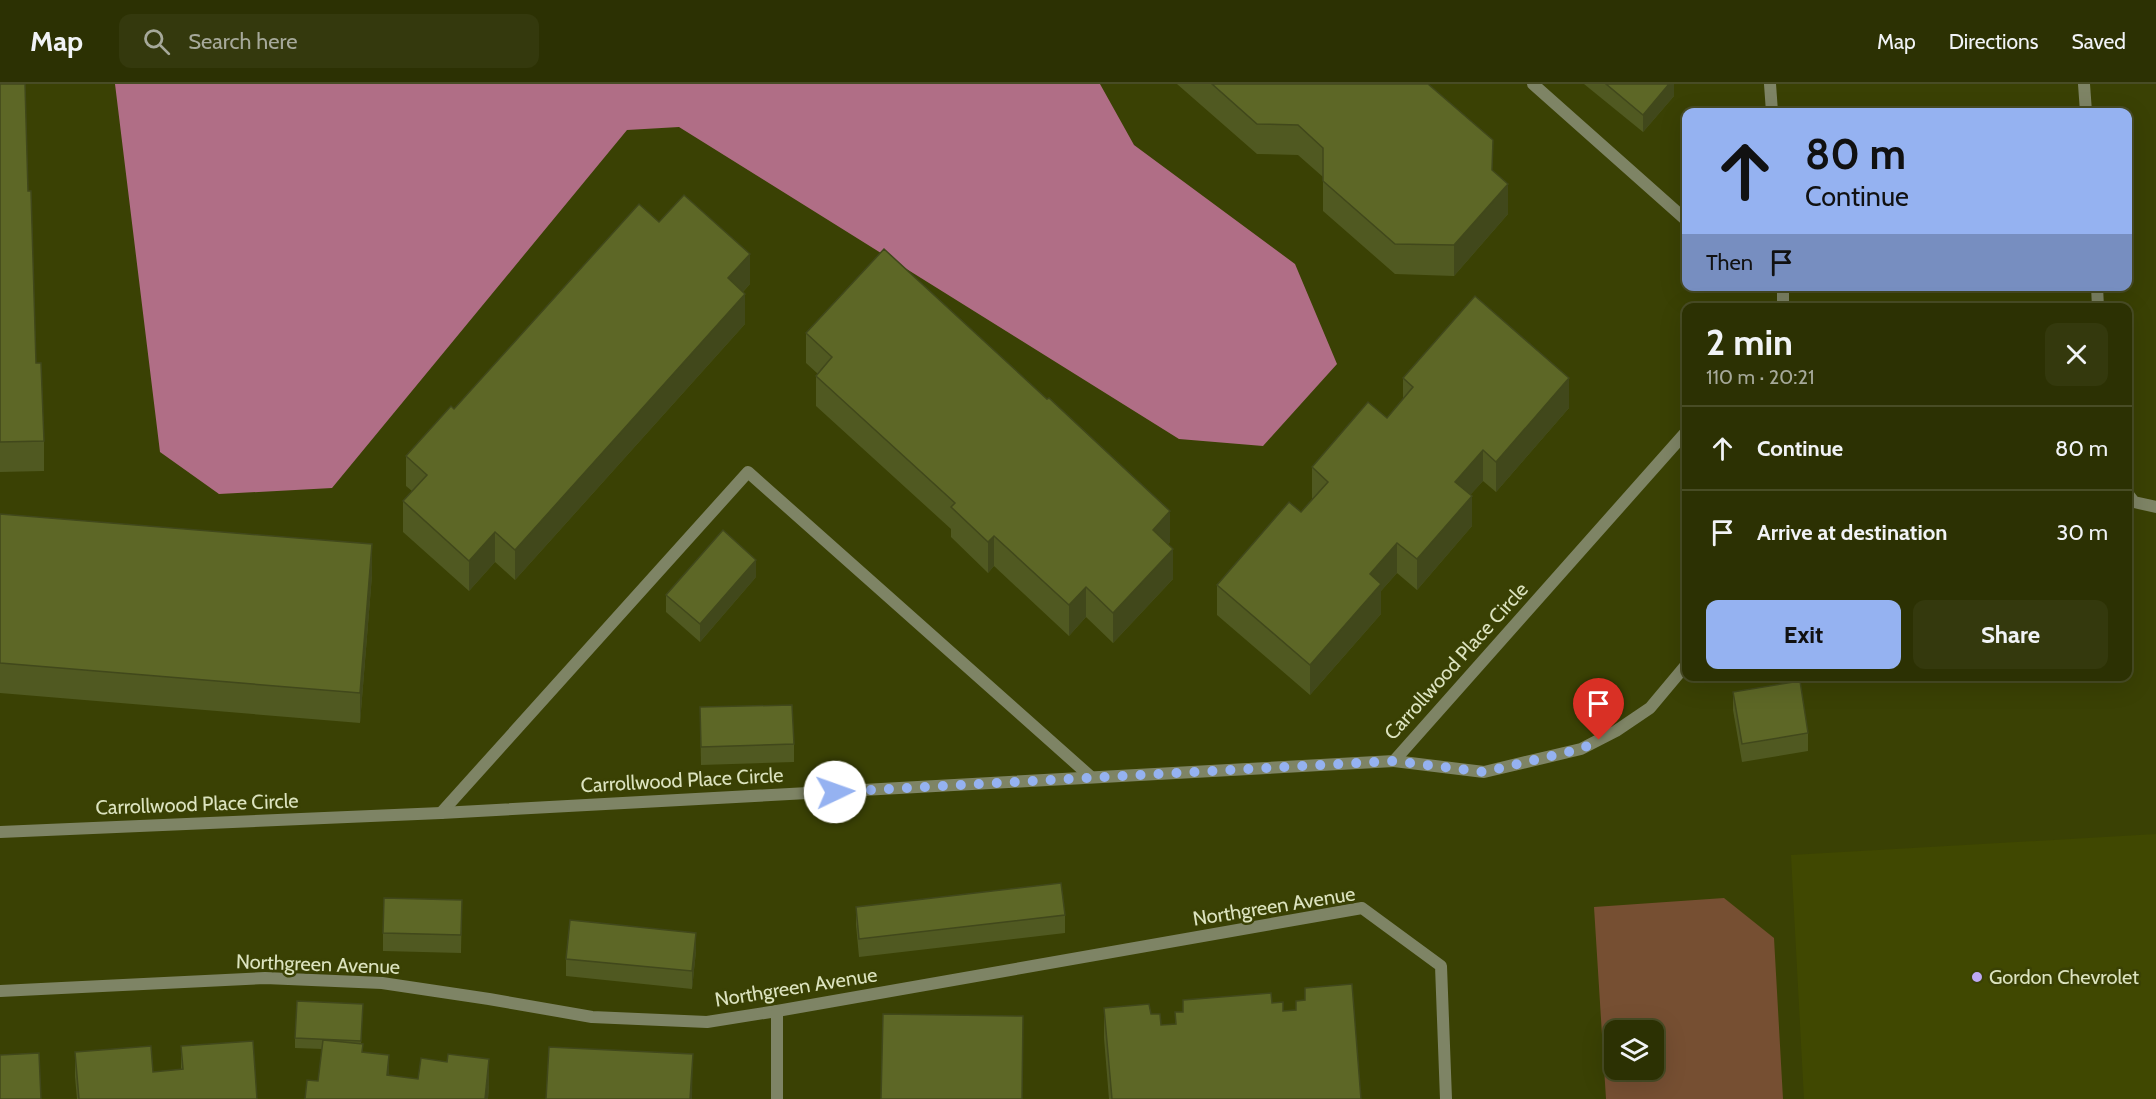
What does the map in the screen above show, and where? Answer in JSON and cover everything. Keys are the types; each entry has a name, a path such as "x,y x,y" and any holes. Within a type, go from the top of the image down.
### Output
{"street":[{"path":"1533,84 1682,216"},
{"path":"1770,84 1772,108"},
{"path":"2084,84 2086,108"},
{"name":"Carrollwood Place Circle","path":"0,832 441,813 1394,761 1682,437"},
{"path":"441,813 748,472 1091,777"},
{"path":"2132,499 2134,502 2156,507"},
{"path":"1394,761 1484,772 1581,749 1616,731 1650,708 1682,670"},
{"name":"Northgreen Avenue","path":"0,991 265,978 382,983 592,1017 706,1022 1362,908 1441,966 1446,1099"},
{"path":"777,1011 777,1099"}],"shaded area":[{"path":"115,84 1100,84 1134,145 1295,264 1337,364 1263,446 1179,439 679,127 627,130 332,488 219,494 160,452"},
{"name":"Gordon Chevrolet","path":"2156,834 2156,1099 1804,1099 1791,855"},
{"path":"1724,898 1774,938 1783,1099 1606,1099 1605,1080 1664,1080 1664,1020 1604,1020 1604,1067 1594,907"}],"building":[{"path":"0,84 25,84 36,363 41,363 44,441 0,442"},
{"path":"1212,84 1428,84 1493,140 1492,170 1508,184 1454,245 1395,244 1323,181 1323,148 1298,125 1257,124"},
{"path":"1606,84 1669,84 1643,115"},
{"path":"684,195 750,254 728,278 745,294 515,550 495,532 469,561 403,501 427,475 406,456 451,406 454,409 639,204 659,222"},
{"path":"884,249 1170,511 1153,530 1173,549 1113,613 1086,587 1069,605 994,536 988,542 951,507 955,503 816,376 832,357 806,333"},
{"path":"1475,296 1569,378 1496,462 1483,450 1455,482 1472,496 1417,559 1397,543 1370,574 1381,584 1310,665 1217,585 1289,502 1301,512 1328,482 1312,467 1368,402 1387,418 1413,387 1403,378"},
{"path":"0,514 372,544 360,693 0,663"},
{"path":"723,530 756,560 700,624 666,595"},
{"path":"1800,681 1808,733 1742,744 1733,692"},
{"path":"792,705 794,744 701,747 700,707"},
{"path":"1061,883 1065,915 859,939 856,907"},
{"path":"384,898 462,900 461,935 383,933"},
{"path":"570,920 696,933 692,971 566,959"},
{"path":"1352,984 1361,1099 1112,1099 1104,1008 1149,1004 1151,1014 1160,1014 1161,1025 1176,1024 1175,1012 1183,1012 1183,1000 1271,993 1272,1003 1283,1002 1283,1011 1296,1010 1296,1001 1305,1000 1305,988"},
{"path":"297,1001 363,1004 361,1041 295,1038"},
{"path":"883,1014 1023,1016 1022,1099 881,1099"},
{"path":"323,1040 363,1044 362,1052 389,1055 387,1075 418,1079 421,1058 447,1062 448,1054 489,1059 485,1099 305,1099 307,1080 318,1081"},
{"path":"253,1041 257,1099 79,1099 75,1052 151,1046 153,1072 183,1069 181,1046"},
{"path":"549,1047 693,1054 690,1099 546,1099"},
{"path":"39,1053 41,1099 0,1099 0,1055"}],"place":[{"name":"Gordon Chevrolet","path":"1977,977"}],"route":[{"path":"835,792 1394,761 1484,772 1581,749 1599,740"}]}
